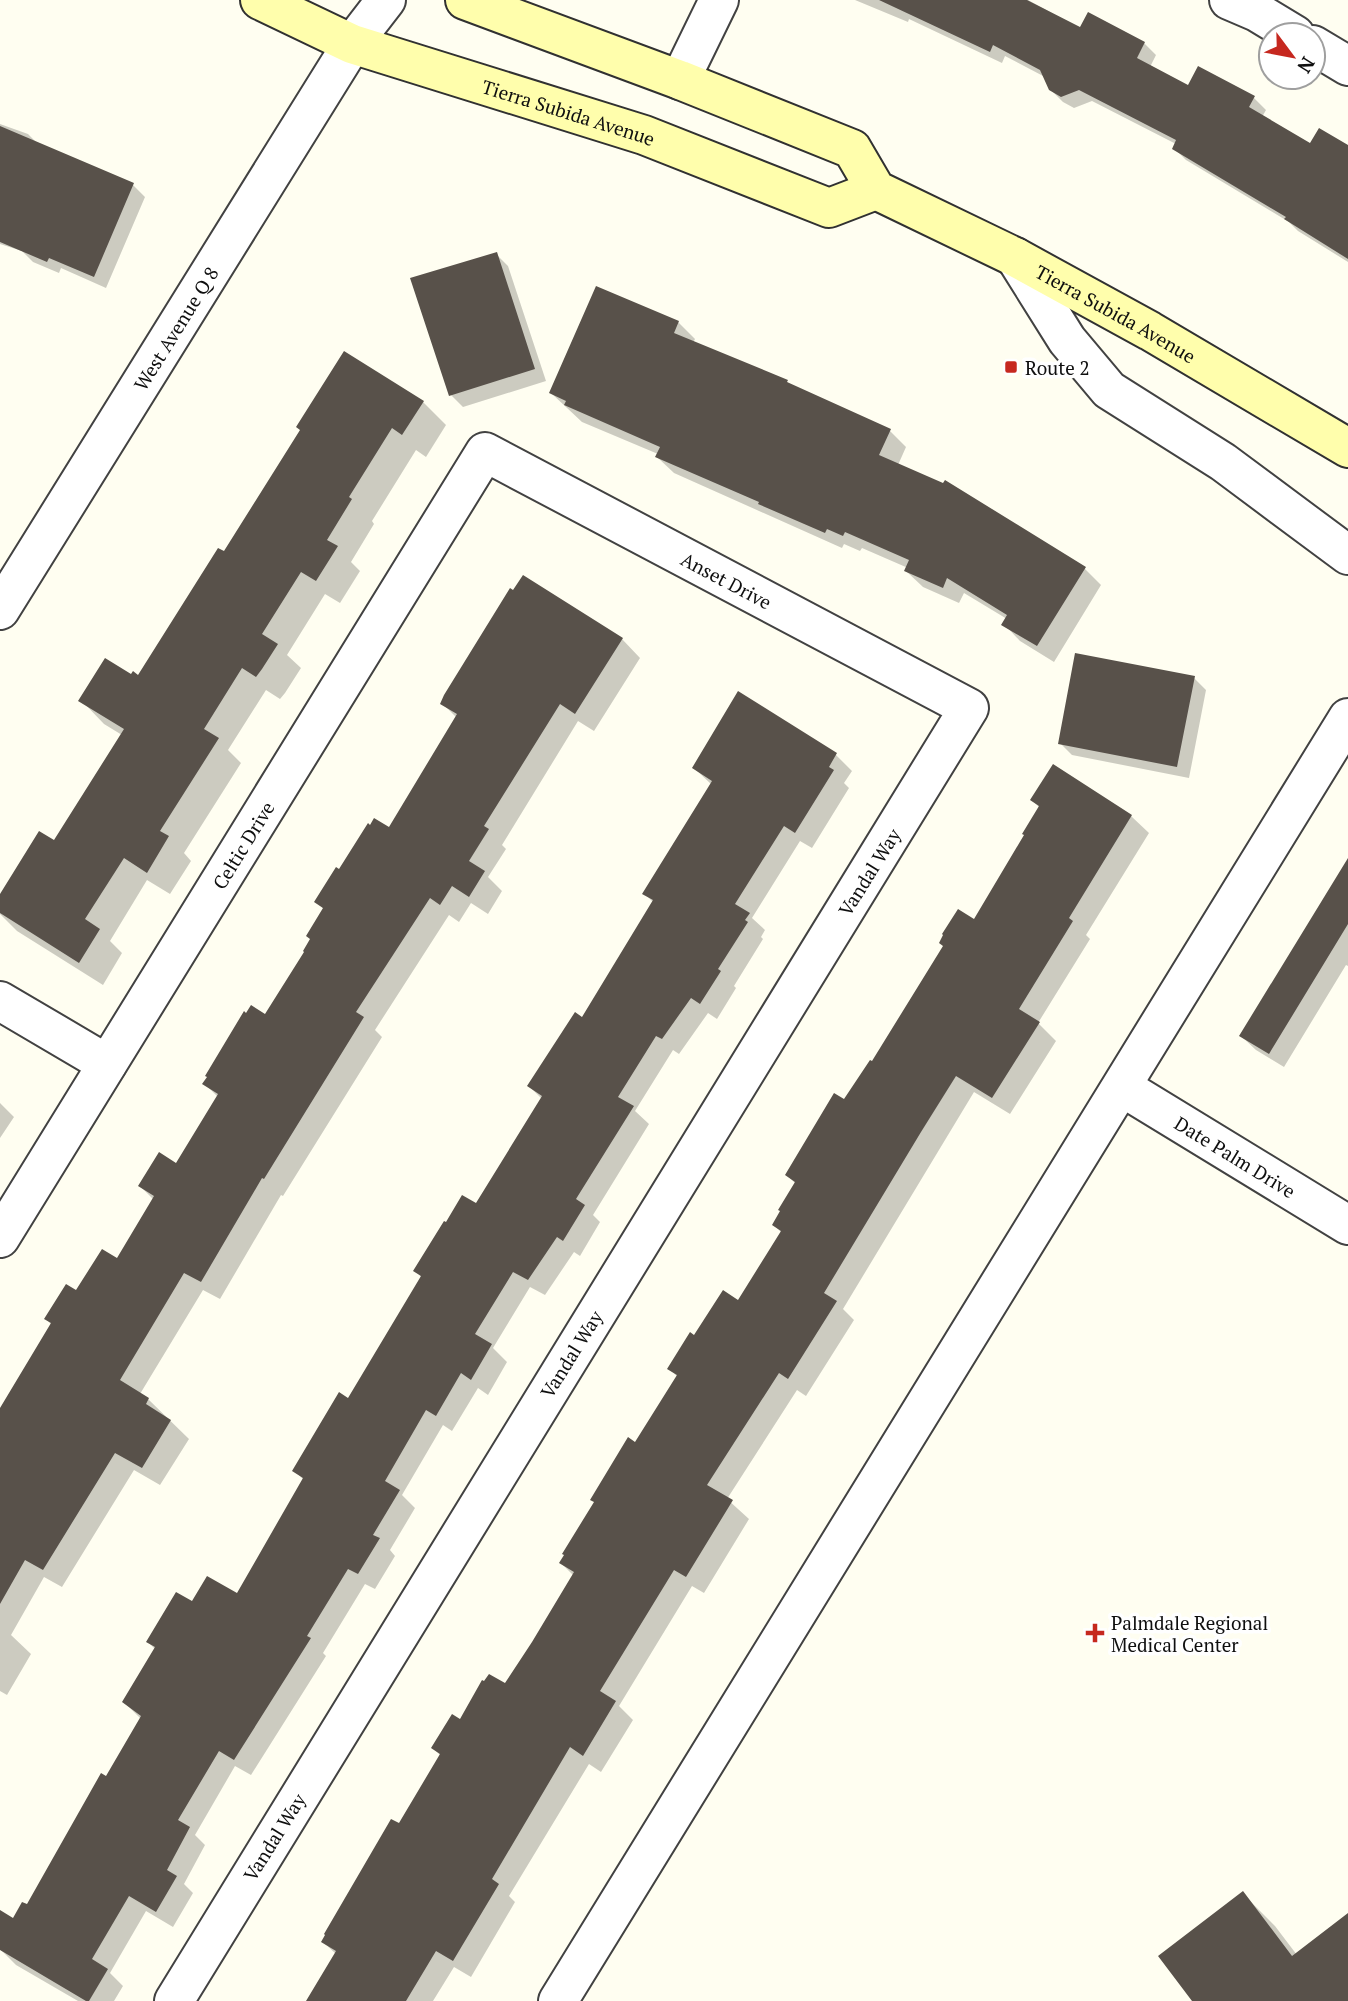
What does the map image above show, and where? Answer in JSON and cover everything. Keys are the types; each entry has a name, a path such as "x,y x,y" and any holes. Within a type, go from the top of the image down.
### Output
{"main road":[{"name":"Tierra Subida Avenue","path":"260,0 352,44 644,135 829,208 876,190 1015,257 1150,331 1348,448"},
{"path":"482,3 852,149 876,190"}],"street":[{"name":"West Avenue Q 8","path":"0,610 352,44 386,0"},
{"path":"680,80 719,0"},
{"path":"1250,4 1275,21"},
{"path":"1327,53 1348,66"},
{"path":"1015,257 1067,340 1109,390 1223,462 1348,555"},
{"name":"Anset Drive","path":"485,452 969,708"},
{"name":"Celtic Drive","path":"0,1238 485,452"},
{"name":"Vandal Way","path":"174,2001 969,708"},
{"path":"558,2001 1348,718"},
{"path":"0,1001 107,1064"},
{"name":"Date Palm Drive","path":"1122,1087 1348,1225"}],"building":[{"path":"879,0 1027,0 1080,27 1088,12 1145,42 1137,58 1188,85 1198,66 1255,96 1249,107 1310,143 1319,128 1348,145 1348,259 1284,219 1286,217 1172,149 1176,140 1079,90 1061,97 1049,90 1040,70 993,45 990,52"},
{"path":"0,126 134,183 94,277 49,258 47,262 0,242"},
{"path":"497,252 535,369 449,396 410,278"},
{"path":"596,286 679,321 674,333 788,380 787,382 891,429 879,455 943,483 945,480 1086,567 1037,646 1001,625 1007,615 947,578 943,588 904,571 909,560 845,532 843,536 827,529 825,533 655,457 660,447 564,405 566,401 549,393"},
{"path":"344,351 424,401 402,435 392,428 349,497 352,499 327,540 338,546 316,581 301,572 262,634 278,644 262,669 256,677 242,668 204,729 219,738 160,831 169,836 147,873 124,858 85,919 100,929 79,963 0,913 0,894 39,831 54,840 124,729 78,701 105,658 131,674 133,671 138,675 218,548 224,551 300,430 296,427"},
{"path":"523,575 623,638 575,714 560,704 484,826 489,829 469,861 485,871 469,897 452,886 440,905 430,898 356,1012 364,1017 264,1179 262,1178 201,1282 184,1273 120,1380 149,1398 146,1404 171,1420 142,1468 115,1453 43,1570 25,1560 0,1604 0,1408 51,1323 44,1319 66,1284 76,1290 102,1249 117,1258 154,1196 138,1186 159,1152 176,1163 218,1094 202,1084 207,1077 205,1076 244,1011 246,1013 251,1005 265,1014 304,952 310,939 306,936 323,908 314,902 336,867 339,869 368,823 370,825 374,818 389,827 457,714 440,704 444,695 510,588 513,590"},
{"path":"1075,653 1195,676 1177,767 1058,744"},
{"path":"738,691 837,753 829,767 834,770 795,833 784,826 735,904 750,913 745,920 748,922 718,969 721,971 700,1004 691,998 662,1039 656,1036 618,1097 634,1106 576,1199 585,1205 563,1241 557,1237 528,1280 513,1272 475,1334 492,1344 471,1380 461,1373 436,1416 426,1410 385,1481 400,1490 373,1535 380,1538 358,1574 348,1569 307,1636 311,1638 234,1760 219,1751 178,1820 190,1827 167,1870 177,1876 156,1912 129,1896 92,1959 108,1969 89,2001 86,2001 0,1950 0,1910 13,1918 22,1902 27,1904 101,1773 106,1776 141,1716 122,1702 155,1647 146,1642 176,1592 192,1601 207,1576 237,1593 303,1478 292,1471 339,1392 348,1398 421,1276 413,1271 462,1195 476,1203 542,1096 527,1086 575,1012 582,1017 653,900 642,894 712,781 692,768"},
{"path":"1053,764 1132,815 1069,918 1073,921 1019,1009 1040,1022 992,1098 956,1076 824,1293 837,1301 788,1379 779,1373 707,1485 733,1500 686,1577 674,1570 600,1691 616,1701 583,1756 570,1747 492,1879 499,1884 453,1961 436,1951 406,2001 306,2001 336,1951 321,1942 324,1934 391,1819 399,1823 440,1754 431,1748 452,1714 460,1719 482,1680 489,1674 505,1683 532,1642 574,1572 559,1563 564,1555 562,1554 594,1502 590,1500 628,1437 635,1442 677,1375 667,1369 690,1332 694,1335 723,1290 738,1300 781,1231 772,1225 795,1182 785,1175 834,1093 844,1099 870,1060 872,1061 943,946 939,943 942,934 958,909 974,919 1039,806 1030,800"},
{"path":"1348,858 1348,924 1269,1054 1239,1036"},
{"path":"1243,1891 1292,1956 1348,1913 1348,2001 1192,2001 1158,1956"}],"place":[{"name":"Route 2","path":"1011,367"},
{"name":"Palmdale Regional Medical Center","path":"1095,1633"}]}
